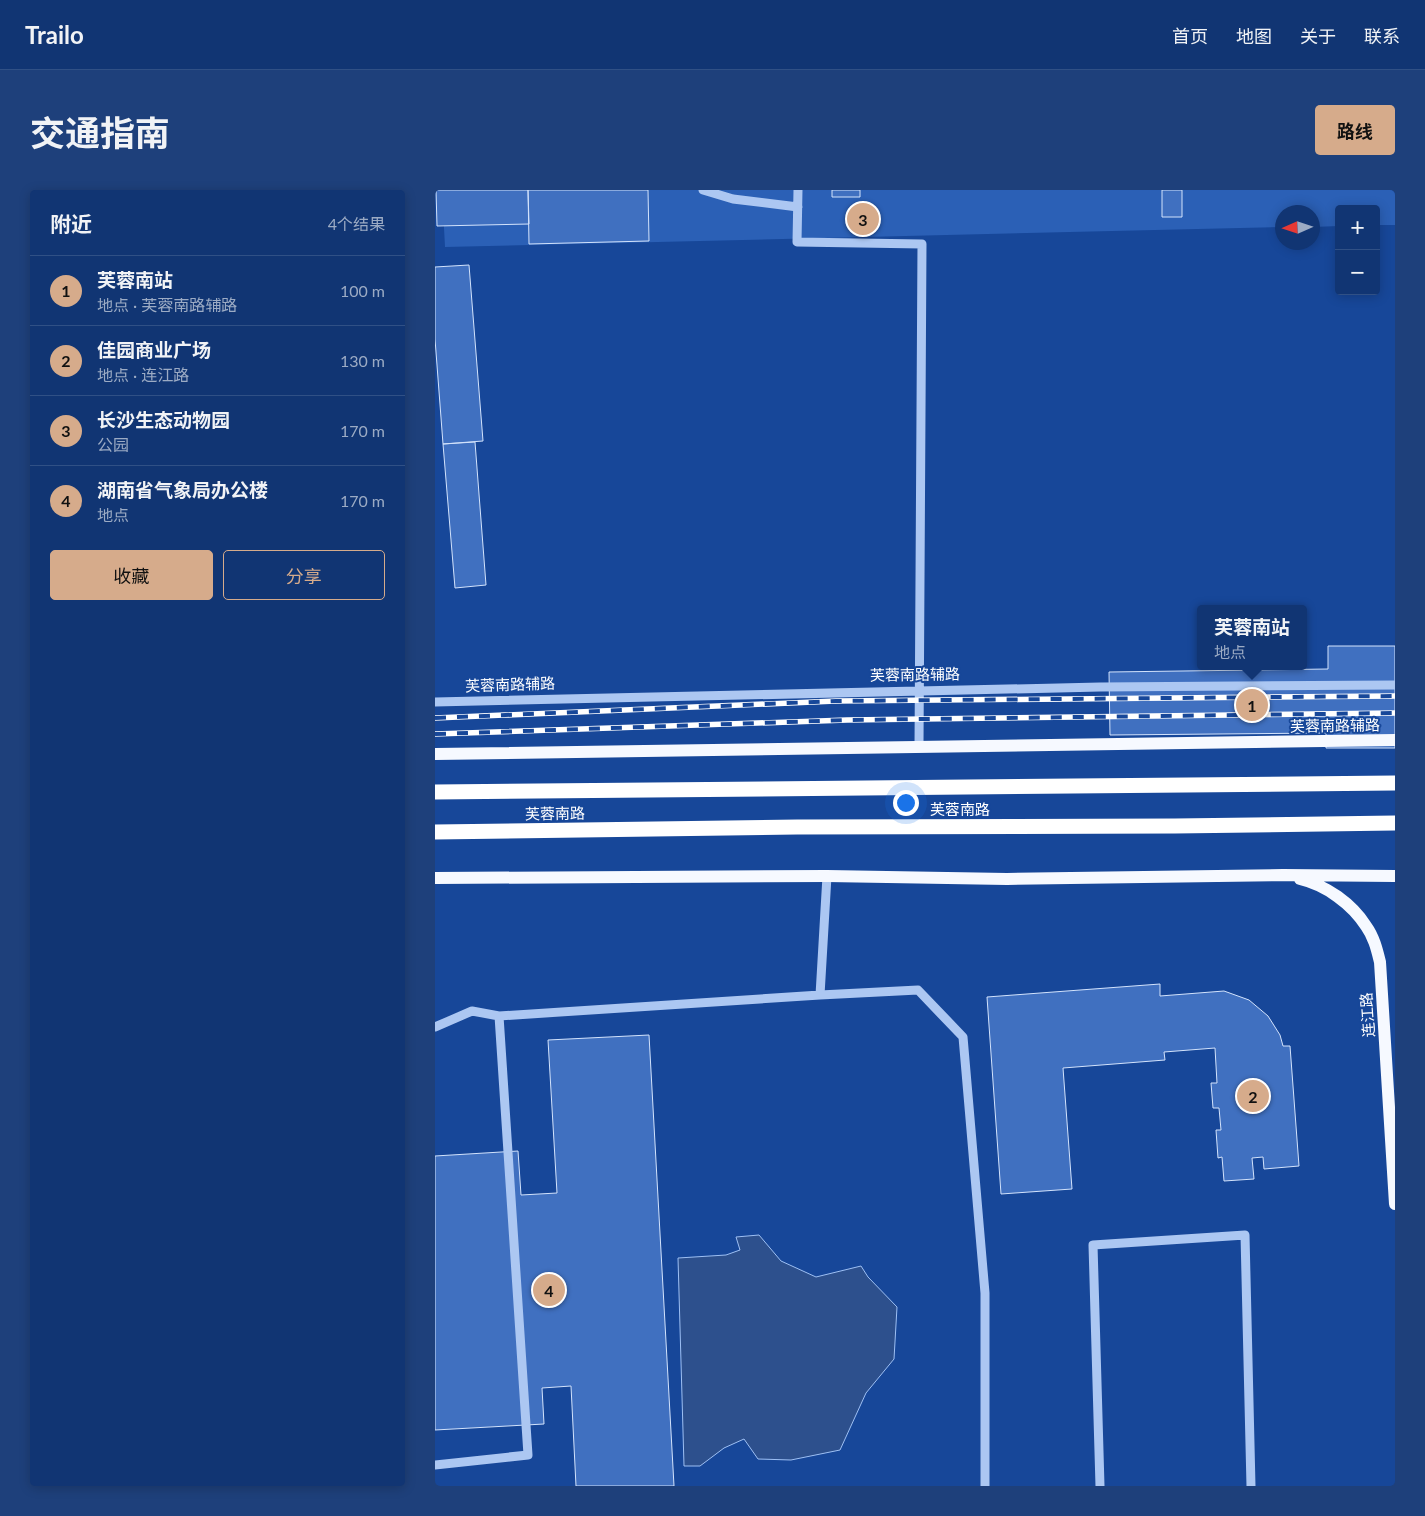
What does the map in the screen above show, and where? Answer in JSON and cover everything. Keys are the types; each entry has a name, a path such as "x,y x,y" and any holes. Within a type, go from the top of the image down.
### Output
{"highway":[{"name":"芙蓉南路","path":"435,792 1395,783"},
{"name":"芙蓉南路","path":"435,832 797,827 1395,823"}],"main road":[{"name":"芙蓉南路辅路","path":"435,754 1395,740"},
{"path":"435,878 827,876 1007,879 1283,875 1395,876"},
{"name":"连江路","path":"1283,875 1309,881 1326,889 1344,902 1367,926 1376,945 1380,962 1395,1204"}],"street":[{"path":"703,190 733,199 798,207"},
{"path":"798,190 797,242 922,244 919,746"},
{"name":"芙蓉南路辅路","path":"435,702 919,690 1395,685"},
{"path":"820,996 827,876"},
{"path":"435,1027 472,1011 499,1016 918,990 963,1037 985,1293 985,1486"},
{"path":"435,1465 529,1455 499,1016"},
{"path":"1100,1486 1093,1244 1245,1235 1251,1486"}],"shaded area":[{"path":"442,190 1395,190 1395,225 1380,225 1380,205 1335,205 1335,226 1320,227 1320,205 1275,205 1275,227 445,247"},
{"path":"759,1235 781,1261 816,1277 861,1266 868,1277 897,1307 894,1359 866,1393 840,1450 791,1460 758,1459 744,1439 724,1448 700,1466 684,1466 678,1258 726,1255 740,1250 736,1237"}],"building":[{"path":"436,190 528,190 529,224 437,226"},
{"path":"528,190 648,190 649,241 529,244"},
{"path":"832,190 860,190 860,197 832,197"},
{"path":"1162,190 1182,190 1182,217 1162,217"},
{"path":"469,265 483,441 443,444 435,339 435,267"},
{"path":"475,442 486,585 455,588 443,444"},
{"path":"1328,646 1395,646 1395,748 1326,748 1326,733 1110,735 1109,672 1328,669"},
{"path":"1160,984 1160,996 1224,991 1249,1000 1268,1016 1280,1035 1283,1046 1290,1046 1299,1166 1264,1169 1263,1157 1252,1158 1254,1179 1224,1181 1222,1157 1218,1158 1216,1130 1221,1130 1219,1108 1213,1108 1211,1083 1217,1083 1215,1048 1164,1052 1165,1060 1063,1068 1072,1189 1001,1194 987,997"},
{"path":"649,1035 674,1486 576,1486 571,1386 542,1388 544,1424 435,1430 435,1156 518,1151 521,1195 557,1193 548,1040"}],"railway":[{"path":"435,718 836,701 1395,696"},
{"path":"435,734 847,720 1395,713"}],"place":[{"name":"长沙生态动物园","path":"863,219"},
{"name":"芙蓉南站","path":"1252,705"},
{"name":"佳园商业广场","path":"1253,1096"},
{"name":"湖南省气象局办公楼","path":"549,1290"}]}
